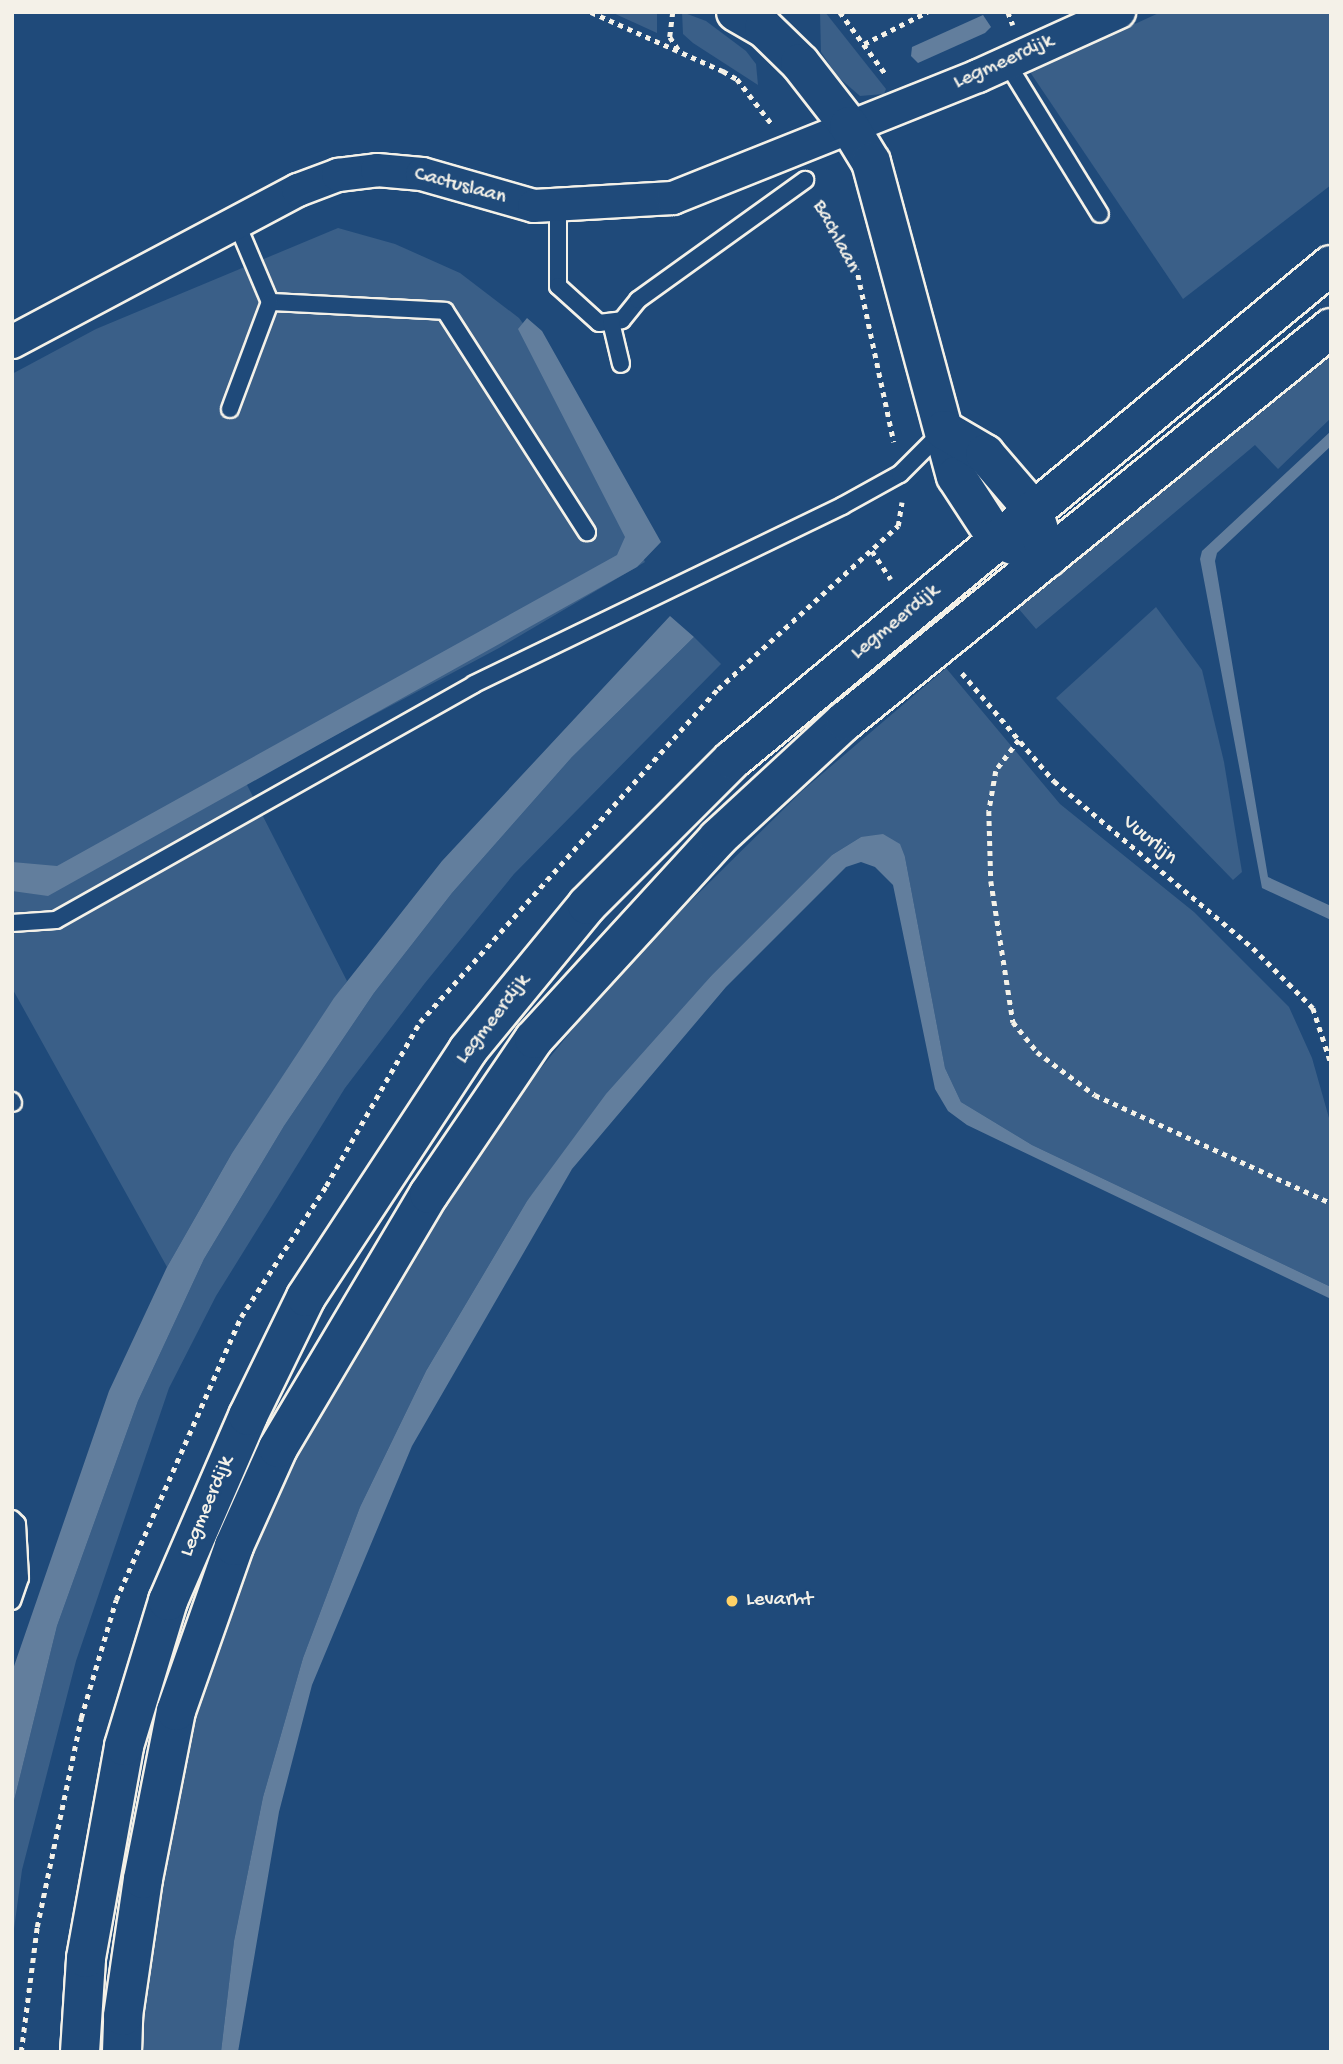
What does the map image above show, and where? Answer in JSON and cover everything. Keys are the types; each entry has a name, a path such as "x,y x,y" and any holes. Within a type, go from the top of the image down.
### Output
{"main road":[{"path":"760,17 849,126 871,162 885,201 956,476 997,539 1048,558"},
{"name":"Legmeerdijk","path":"80,2052 86,1958 128,1733 168,1601 247,1416 306,1297 468,1050 587,905 732,760 1331,265"},
{"name":"Legmeerdijk","path":"122,2052 123,2015 143,1879 176,1712 234,1546 278,1448 429,1194 534,1039 718,838 845,721 938,643 1048,558 1331,328"},
{"path":"944,430 985,454 1033,510 1048,558"}],"street":[{"name":"Legmeerdijk","path":"849,126 1007,63 1119,12"},
{"name":"Cactuslaan","path":"12,342 298,190 338,174 377,170 422,174 506,201 558,206 673,198 849,126"}],"lane":[{"path":"1007,63 1100,214"},
{"path":"558,206 558,286 599,323 611,322 622,320 638,300 805,180"},
{"path":"230,409 270,302 237,224"},
{"path":"270,302 445,311 587,532"},
{"path":"611,322 621,365"},
{"path":"12,923 57,920 474,684 900,474 944,430"},
{"path":"12,1519 17,1524 20,1578 12,1601"}],"path":[{"path":"591,12 737,79 789,152"},
{"path":"673,12 670,37 680,53"},
{"path":"840,12 864,44 927,12"},
{"path":"845,19 848,12"},
{"name":"Bachlaan","path":"805,180 856,265 900,474 902,502 898,526 872,551"},
{"name":"Vuurlijn","path":"938,643 1054,781 1253,948 1313,1008 1331,1063"},
{"path":"1019,740 996,771 989,811 991,881 1013,1022 1037,1052 1096,1096 1331,1203"}],"shaded area":[{"path":"611,12 657,12 657,33"},
{"path":"682,12 706,21 746,51 756,64 758,85 683,34"},
{"path":"820,12 825,12 886,89 884,94 860,96 837,76 821,52"},
{"path":"1161,12 1331,12 1331,185 1183,299 1030,72"},
{"path":"983,15 991,27 985,33 918,63 911,56 912,47"},
{"path":"338,228 395,244 460,273 519,318 536,341 645,562 499,648 246,783 347,981 232,1153 167,1267 12,988 12,374 96,329"},
{"path":"527,318 542,331 661,542 637,567 48,896 12,891 12,862 57,866 617,555 625,537 518,329"},
{"path":"1331,349 1331,418 1278,469 1255,445 1036,629 1018,608"},
{"path":"1331,431 1331,446 1217,553 1215,561 1268,877 1331,906 1331,920 1262,888 1200,559 1202,551"},
{"path":"1156,607 1202,670 1224,762 1242,872 1233,880 1056,698"},
{"path":"670,616 694,637 572,757 452,893 374,993 284,1126 204,1259 138,1401 57,1626 12,1809 12,1672 109,1391 167,1267 232,1153 334,998 442,861"},
{"path":"694,637 721,664 514,874 425,983 345,1088 216,1296 169,1388 76,1661 22,1870 12,1944 12,1809 57,1626 138,1401 204,1259 284,1126 374,993 452,893 572,757"},
{"path":"946,668 1060,804 1194,912 1289,1007 1312,1058 1331,1125 1331,1287 1032,1145 961,1102 945,1068 905,857 861,837 832,855 712,975 527,1201 426,1371 360,1507 303,1658 263,1797 234,1941 221,2052 138,2052 144,1949 180,1758 239,1577 289,1466 447,1194 532,1079 623,968 802,791"},
{"path":"883,834 900,844 905,857 945,1068 961,1102 1032,1145 1331,1287 1331,1299 967,1125 948,1111 935,1089 893,885 875,867 861,862 846,867 726,987 572,1169 412,1446 312,1685 279,1812 238,2052 221,2052 234,1941 263,1797 303,1658 360,1507 426,1371 527,1201 606,1094 712,975 832,855 861,837"}],"place":[{"name":"Levarht","path":"732,1601"}]}
